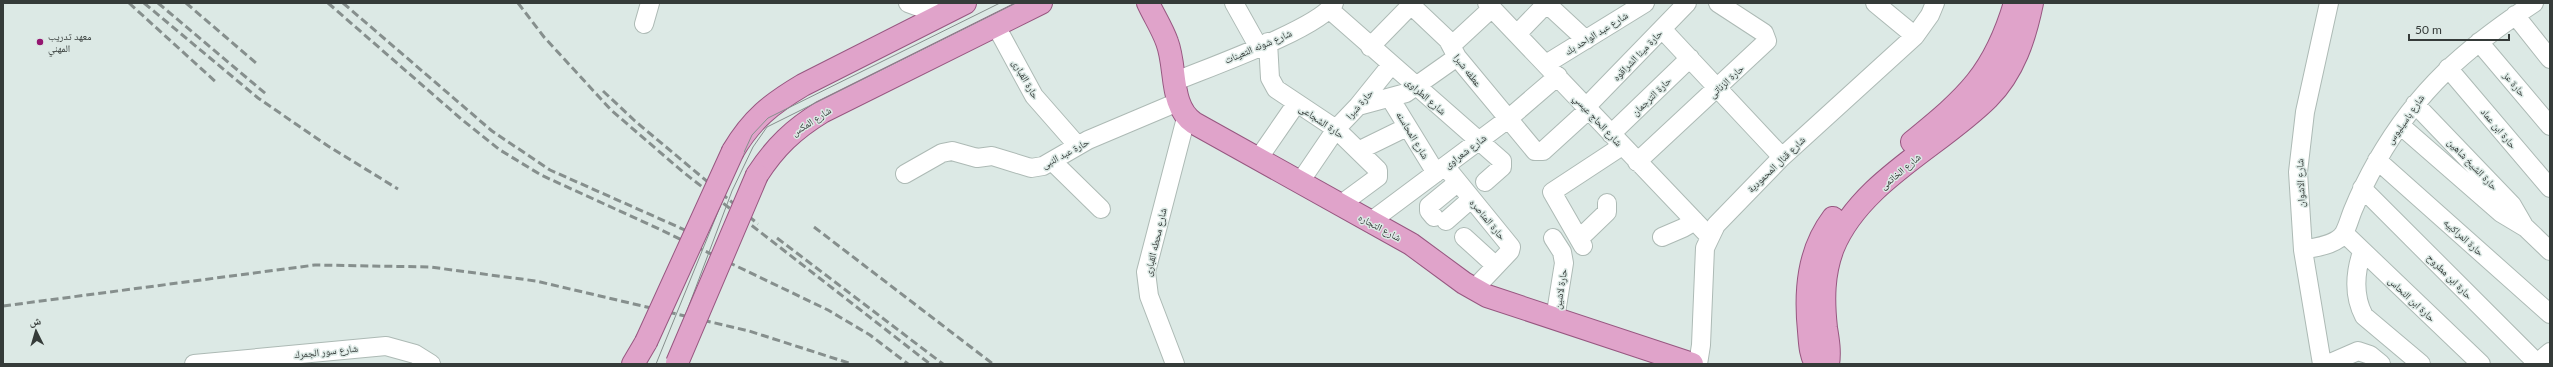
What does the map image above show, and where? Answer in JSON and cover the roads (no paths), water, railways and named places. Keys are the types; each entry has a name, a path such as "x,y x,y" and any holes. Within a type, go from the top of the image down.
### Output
{"main road":[{"name":"شارع المكس","path":"676,363 757,175 769,156 799,126 846,99 1042,3"},
{"path":"1148,3 1167,42 1180,100"},
{"name":"شارع الخاتمى","path":"1816,364 1811,349 1806,300 1811,264 1819,241 1834,217 1858,188 1959,102 1978,82 1990,66 2015,3"},
{"name":"شارع الخاتمى","path":"1828,364 1824,288 1830,258 1838,238 1857,209 1896,172 1958,124 1989,97 2013,63 2023,42 2032,3"},
{"path":"633,364 646,342 733,151 745,130 762,112 780,98 951,8"},
{"name":"شارع التجاره","path":"1180,100 1258,159 1423,251 1474,290 1504,303 1692,364"}],"street":[{"path":"644,24 650,3"},
{"path":"908,3 951,8"},
{"path":"1234,3 1263,44"},
{"path":"1517,34 1547,3 1586,40"},
{"name":"شارع عبد الواحد بك","path":"1552,70 1624,8 1645,3"},
{"name":"حارة مينا الشراقوه","path":"1508,119 1535,151 1539,153 1587,108 1687,3"},
{"name":"حارة الزناتى","path":"1637,162 1767,41 1764,33 1718,3"},
{"path":"1875,3 1915,36"},
{"name":"شارع قنال المحمودية","path":"1698,364 1701,345 1704,261 1709,236 1724,215 1782,157 1915,36 1930,15 1934,3"},
{"name":"شارع الاشوان","path":"2322,364 2303,250 2298,156 2305,112 2329,3"},
{"name":"شارع باسيليوس","path":"2344,233 2362,188 2377,160 2415,104 2448,68 2479,42 2515,15 2534,3"},
{"path":"1370,47 1412,4"},
{"name":"عطفه شبرا","path":"1412,4 1454,51 1508,119"},
{"path":"1358,106 1390,98 1416,87 1454,51 1489,6"},
{"name":"شارع الحاج عيسي","path":"1489,6 1552,70 1637,162 1709,236"},
{"name":"شارع شونه التعينات","path":"1180,100 1263,44 1302,27 1332,7"},
{"name":"شارع الطراوى","path":"1332,7 1370,47 1503,164 1486,182"},
{"path":"2515,15 2550,60"},
{"name":"حارة القبارى","path":"996,26 1034,96 1077,145"},
{"path":"1662,29 1782,157"},
{"name":"حارة عز","path":"2479,42 2550,126"},
{"name":"حارة الشجاعى","path":"1263,44 1272,84 1296,104 1336,129 1360,150 1378,170 1378,177 1340,205"},
{"name":"حارة الترجمان","path":"1607,203 1607,212 1581,242 1552,192 1617,140 1690,58"},
{"name":"حارة شبرا","path":"1300,182 1336,129 1358,106 1391,65"},
{"name":"حارة ابن عماد","path":"2448,68 2550,188"},
{"name":"شارع شعراوى","path":"1370,222 1508,119 1552,70"},
{"name":"شارع المحاسنه","path":"1390,98 1407,127 1440,169"},
{"name":"حارة عبد النبى","path":"905,174 942,153 952,151 977,158 992,156 1031,168 1043,166 1077,145 1180,100"},
{"name":"شارع محطه القبارى","path":"1175,364 1149,296 1146,272 1180,100"},
{"path":"1258,159 1296,104"},
{"name":"حارة الشيخ شاهين","path":"2415,104 2512,205 2526,228"},
{"name":"حارة الشيخ شاهين","path":"2400,125 2501,212 2526,228 2550,251"},
{"path":"1360,150 1407,127"},
{"name":"حارة المراكبيه","path":"2377,160 2550,314"},
{"path":"1052,161 1101,209"},
{"name":"حارة المناصره","path":"1440,169 1457,183 1511,247 1474,290"},
{"path":"1457,183 1429,206 1429,211 1440,219 1470,199"},
{"name":"حارة ابن مطروح","path":"2362,188 2541,360"},
{"path":"1662,237 1695,221"},
{"path":"2303,250 2327,244 2344,233"},
{"name":"حارة ابن النحاس","path":"2344,233 2362,252 2481,364"},
{"path":"1464,237 1496,266"},
{"name":"حارة لاشين","path":"1553,238 1562,252 1564,263 1555,319"},
{"path":"2362,252 2356,271 2357,296 2361,311 2421,364"},
{"name":"شارع سور الجمرك","path":"194,364 386,346 415,354 431,364"},
{"path":"2328,364 2358,351 2370,355 2381,364"}],"tram line":[{"path":"730,183 752,135 768,118 1000,3"},
{"path":"667,364 732,191 753,147 767,127 1016,3"},
{"path":"656,364 722,202"}],"railway":[{"path":"129,3 217,83"},
{"path":"144,3 258,98 328,146 398,189"},
{"path":"158,3 266,94"},
{"path":"186,3 256,63"},
{"path":"328,3 460,118 500,150 541,175 659,229 828,310 870,335 908,364"},
{"path":"343,3 492,131 550,170 703,238"},
{"path":"518,3 544,37 611,110 683,172 930,364"},
{"path":"603,91 635,121 758,224"},
{"path":"814,227 993,364"},
{"path":"777,238 943,364"},
{"path":"3,306 315,265 430,267 536,281 749,331 852,364"}],"place":[{"name":"معهد تدريب المهني","path":"40,42"}]}
